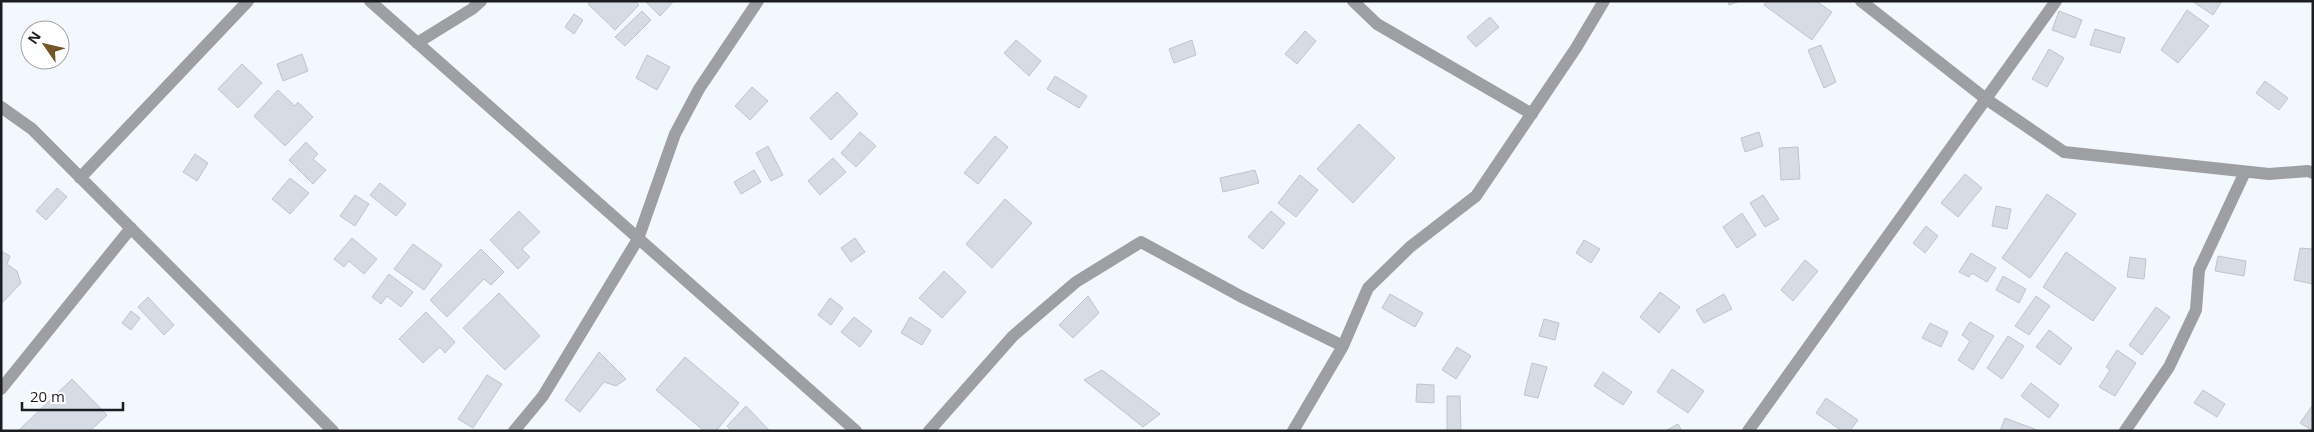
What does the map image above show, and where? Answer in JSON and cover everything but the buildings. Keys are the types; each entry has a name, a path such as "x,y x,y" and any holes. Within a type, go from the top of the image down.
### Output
{"street":[{"path":"80,178 248,1"},
{"path":"370,1 856,431"},
{"path":"417,43 472,10 481,1"},
{"path":"514,431 543,396 638,239 675,134 699,89 758,1"},
{"path":"1353,1 1377,24 1532,114"},
{"path":"1293,431 1343,346 1368,288 1410,247 1476,196 1532,114 1604,1"},
{"path":"1861,1 1986,99 2064,152 2269,174 2311,171"},
{"path":"1748,431 2056,1"},
{"path":"1,107 32,129 333,431"},
{"path":"2125,431 2169,367 2196,310 2199,270 2246,172"},
{"path":"1,389 131,228"},
{"path":"929,431 1013,336 1076,282 1141,242 1242,298 1343,346"}]}
